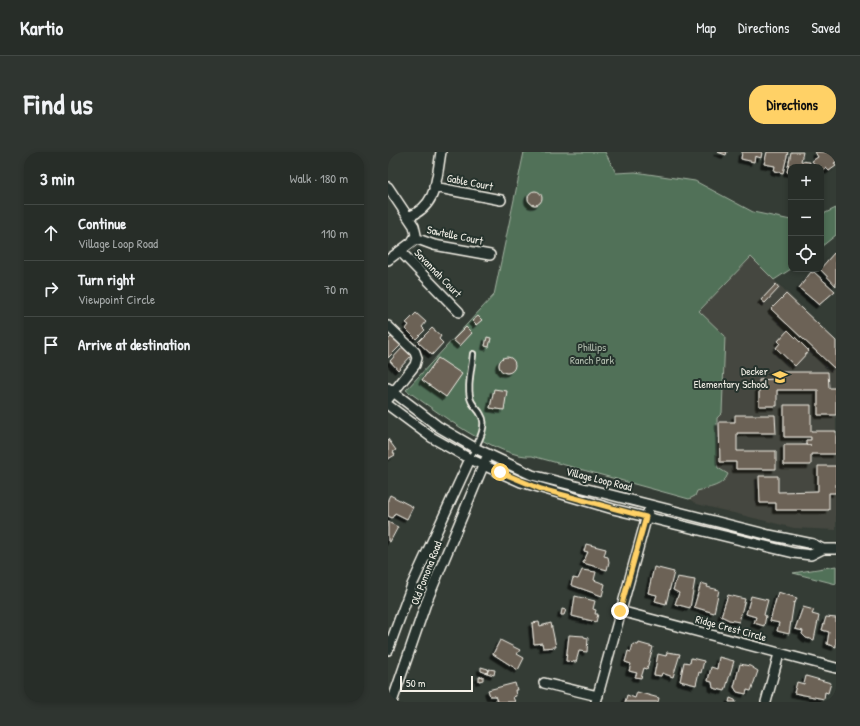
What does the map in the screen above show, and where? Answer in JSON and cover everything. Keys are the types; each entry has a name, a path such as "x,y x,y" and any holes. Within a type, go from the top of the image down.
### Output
{"street":[{"path":"408,217 416,214 427,205 434,187 441,152"},
{"path":"388,187 416,230 415,238 388,260"},
{"name":"Gable Court","path":"434,187 501,200"},
{"name":"Sawtelle Court","path":"415,238 434,245 490,255"},
{"name":"Savannah Court","path":"400,251 460,312"},
{"path":"388,326 415,352 417,358 415,365 390,393"},
{"name":"Village Loop Road","path":"390,393 439,427 475,448 532,474 769,535 814,544 823,549"},
{"name":"Village Loop Road","path":"388,405 431,437 470,459 521,482 541,489 646,517 794,553 811,555 823,549 836,549"},
{"name":"Old Pomona Road","path":"392,702 426,604 489,454"},
{"name":"Old Pomona Road","path":"388,650 412,585 470,459"},
{"path":"544,683 597,699 650,505"},
{"name":"Ridge Crest Circle","path":"620,611 836,668"},
{"path":"766,702 779,654"}],"lane":[{"path":"470,459 482,433 484,422 482,415 472,403 469,396 473,354"}],"shaded area":[{"name":"Decker Elementary School","path":"751,257 836,341 836,530 794,528 697,504 689,499 695,496 697,491 716,486 726,479 718,468 717,463 717,418 722,413 698,311"}],"green space":[{"name":"Phillips Ranch Park","path":"524,152 605,152 616,173 635,172 695,181 753,212 788,219 788,271 774,280 751,257 699,311 725,336 722,413 717,418 717,463 718,468 728,474 719,484 697,491 695,496 689,499 532,456 518,455 502,450 467,432 406,390 494,295"},
{"path":"836,208 836,235 824,245 824,236 824,214"},
{"path":"836,566 836,584 793,573"}],"building":[{"path":"717,152 727,152 726,155"},
{"path":"742,152 762,152 761,158 755,156 754,162 741,159"},
{"path":"767,152 788,152 783,173 774,171 775,166 764,164"},
{"path":"791,152 803,152 801,161 810,162 810,164 789,164"},
{"path":"815,152 833,152 836,157 836,162 834,163 836,166 829,171 826,168 824,170 824,164 814,164 812,161 818,157"},
{"path":"532,191 538,191 542,195 542,201 538,205 532,205 528,201 528,195"},
{"path":"834,253 836,256 836,286 823,272 824,264"},
{"path":"811,272 814,272 835,291 819,305 799,288"},
{"path":"776,284 779,288 765,303 761,300"},
{"path":"786,294 836,341 836,365 834,368 771,309"},
{"path":"416,313 426,322 422,327 425,330 416,339 406,329 409,325 406,323"},
{"path":"478,316 482,320 476,325 472,321"},
{"path":"466,327 472,333 460,346 453,340"},
{"path":"432,328 441,336 439,339 443,343 432,355 418,342"},
{"path":"788,330 809,351 795,366 776,348 780,343 778,341"},
{"path":"391,337 401,345 388,358 388,340"},
{"path":"487,337 491,338 489,347 485,346"},
{"path":"403,347 412,355 398,370 390,361"},
{"path":"504,357 510,357 515,362 513,371 510,373 504,373 499,368 499,362"},
{"path":"438,358 462,374 446,397 422,380"},
{"path":"775,372 828,372 829,388 836,388 836,415 818,415 818,390 777,390 777,406 759,406 759,380 775,379"},
{"path":"494,389 507,391 504,410 490,408"},
{"path":"784,405 811,405 811,431 836,431 836,454 811,454 811,465 784,465 784,445 806,445 806,440 811,440 811,437 784,437"},
{"path":"735,415 775,415 776,433 737,433 737,451 776,451 776,469 736,469 736,462 720,462 719,422 735,422"},
{"path":"388,439 396,450 393,452 395,455 388,459"},
{"path":"818,466 836,466 836,493 829,493 829,510 776,510 776,503 760,503 759,476 778,476 778,492 818,491"},
{"path":"390,495 413,507 407,519 395,513 392,518 388,516 388,499"},
{"path":"388,522 398,527 390,542 388,541"},
{"path":"586,544 606,549 604,556 608,557 609,562 607,570 583,563 588,552 584,551"},
{"path":"654,567 674,572 666,604 655,601 657,595 648,593"},
{"path":"582,570 596,572 594,580 605,584 602,596 571,585 573,578 578,579"},
{"path":"677,577 695,580 690,608 675,604 679,593 673,590"},
{"path":"701,583 708,585 707,587 719,590 714,613 694,607"},
{"path":"778,592 797,598 795,603 794,602 789,634 777,631 779,623 770,621"},
{"path":"728,595 745,599 739,622 729,620 721,616"},
{"path":"575,596 595,601 593,609 596,610 595,614 598,614 596,622 572,616"},
{"path":"751,596 768,600 764,615 766,616 764,626 754,623 756,617 746,614"},
{"path":"803,607 814,610 812,614 819,616 814,640 806,638 802,634 803,631 795,629"},
{"path":"562,609 566,610 564,615 561,615"},
{"path":"826,617 836,618 836,647 827,644 829,632 822,630"},
{"path":"539,622 540,626 551,623 556,647 543,648 542,643 534,644 532,623"},
{"path":"569,635 584,636 588,638 587,652 579,651 576,662 566,661"},
{"path":"500,640 520,650 517,654 524,658 518,670 493,654"},
{"path":"639,643 653,647 647,669 644,668 641,678 635,677 637,673 629,671 631,664 625,662 628,651 631,652 633,644 638,645"},
{"path":"667,652 680,654 673,677 662,673 661,676 654,675 658,654 666,656"},
{"path":"719,657 734,661 725,691 713,688 712,682 708,681 711,667 717,669"},
{"path":"691,658 704,661 701,673 699,672 696,685 680,681 684,662 690,663"},
{"path":"740,664 750,666 758,671 751,691 747,690 746,694 737,692 734,687"},
{"path":"481,667 488,669 487,673 481,671"},
{"path":"489,669 495,670 494,675 487,673"},
{"path":"483,676 483,680 479,681 479,677"},
{"path":"806,676 831,683 828,693 825,692 824,699 794,693 797,682 804,684"},
{"path":"515,683 517,690 515,690 516,696 513,697 515,702 493,702 497,701 495,696 490,696 488,690"},
{"path":"637,692 659,698 658,702 625,702 627,695 635,698"},
{"path":"730,698 735,700 736,702 729,702"}],"place":[{"name":"Decker Elementary School","path":"780,377"}],"route":[{"path":"500,472 541,489 572,496 613,509 646,517 620,611"}]}
